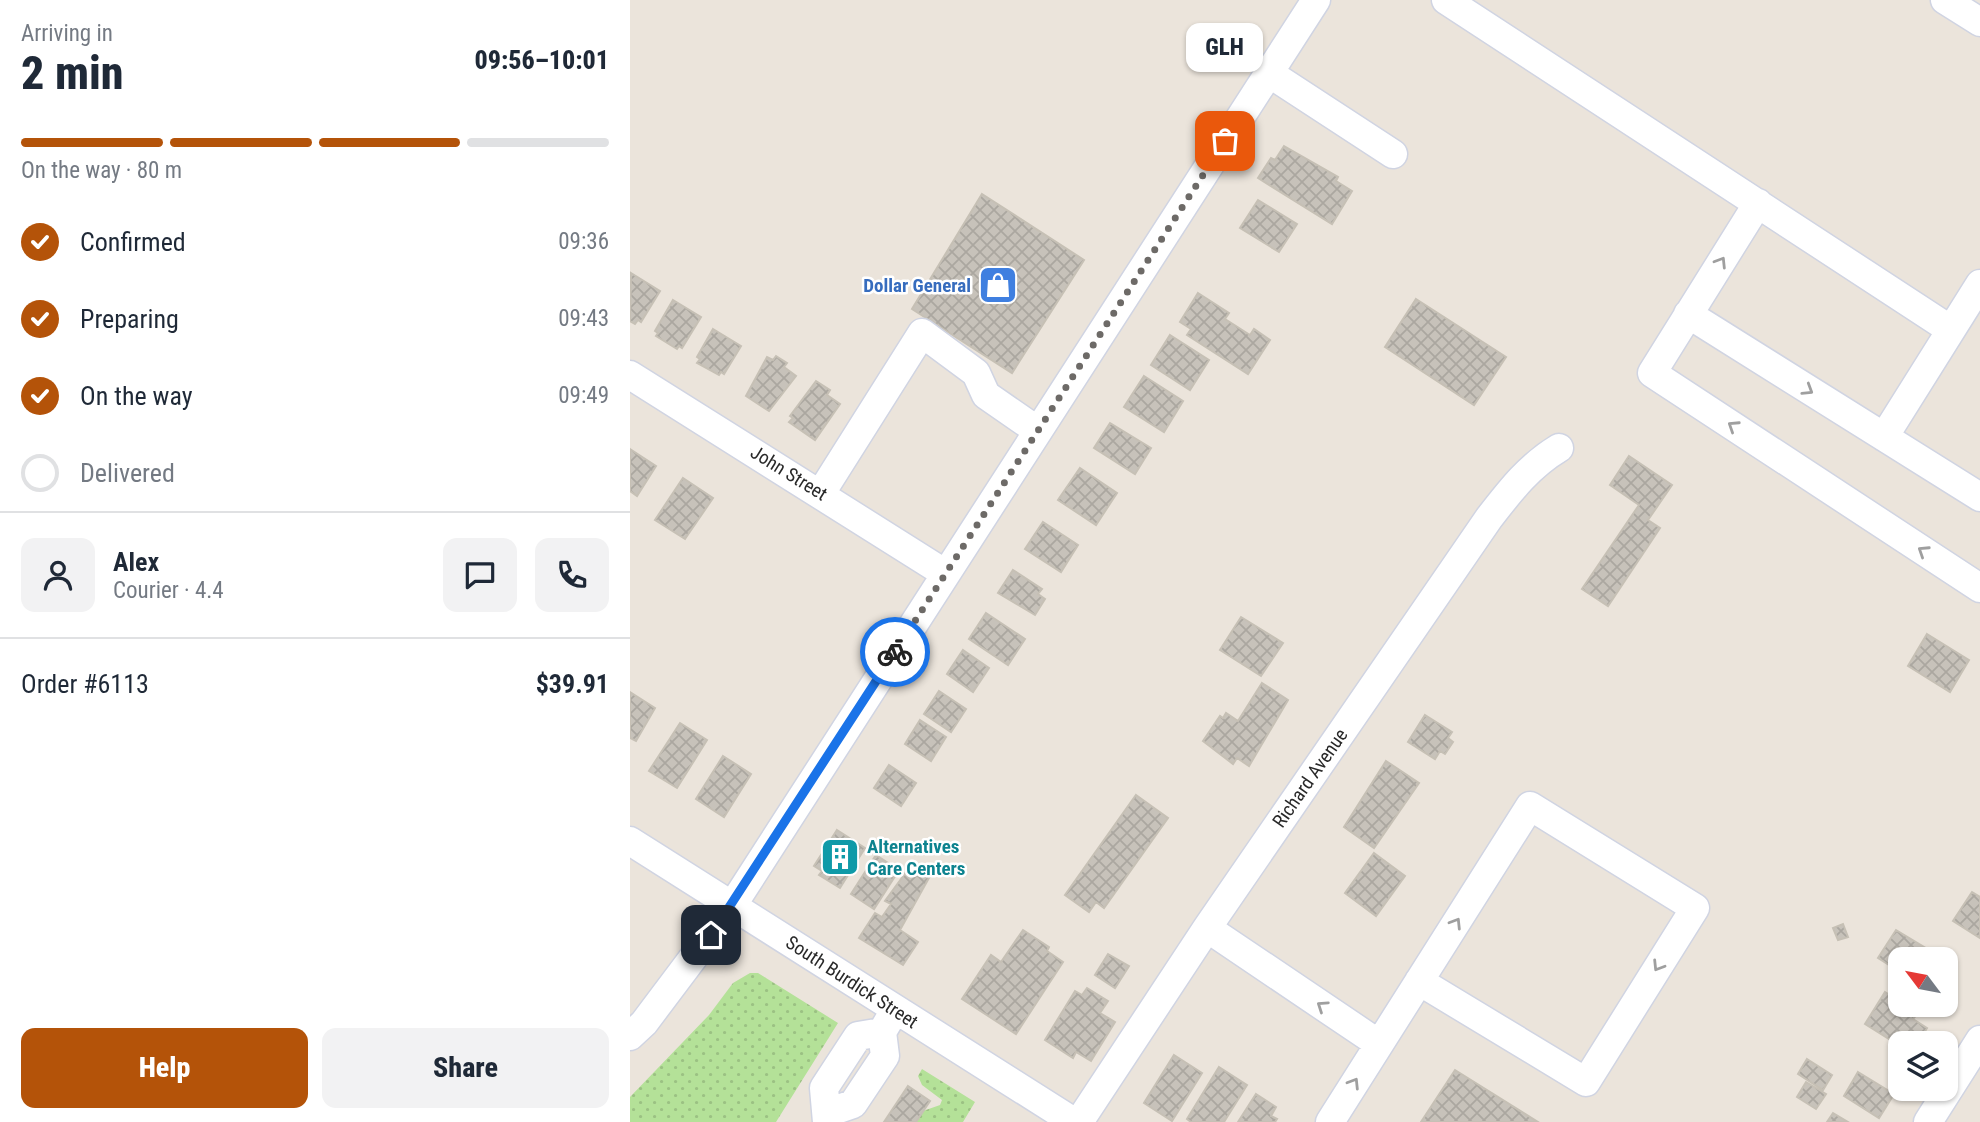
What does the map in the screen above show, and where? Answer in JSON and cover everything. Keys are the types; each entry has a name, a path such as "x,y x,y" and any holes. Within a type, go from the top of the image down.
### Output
{"street":[{"path":"635,1025 732,906 1316,0"},
{"path":"1446,0 1951,330"},
{"path":"1945,0 1980,22"},
{"path":"1269,73 1393,154"},
{"path":"1758,203 1652,373 1980,588"},
{"path":"1884,437 1980,284"},
{"path":"1688,314 1980,497"},
{"path":"821,493 922,333 976,373 986,395 1038,431"},
{"name":"John Street","path":"630,375 946,574"},
{"name":"Richard Avenue","path":"1076,1122 1489,518 1521,478 1541,459 1559,448"},
{"path":"1329,1122 1530,806 1695,908 1586,1082 1419,981"},
{"name":"South Burdick Street","path":"631,845 732,906 888,1021 1076,1122"},
{"path":"1207,928 1379,1044"},
{"path":"827,1117 824,1088 858,1036 888,1021"},
{"path":"1928,1122 1980,1040"}],"green space":[{"path":"750,973 758,973 838,1023 776,1122 630,1122 630,1097 709,1015 733,983"},
{"path":"922,1069 975,1102 963,1122 916,1122 923,1111 940,1105 942,1100 922,1085 918,1076"}],"building":[{"path":"1284,146 1338,177 1336,181 1352,191 1332,224 1258,178 1271,158 1275,160"},
{"name":"Dollar General","path":"982,194 1084,260 1012,373 912,309"},
{"path":"1258,200 1297,224 1279,252 1240,228"},
{"path":"631,273 660,291 641,322 638,320 635,324 630,321"},
{"path":"1198,293 1229,313 1225,319 1250,335 1254,329 1270,340 1248,374 1187,335 1191,329 1180,322"},
{"path":"1416,299 1506,357 1474,405 1385,347"},
{"path":"673,300 701,317 682,348 679,346 677,349 656,336 658,333 655,331"},
{"path":"713,329 741,346 724,374 721,372 719,375 697,363 700,359 697,357"},
{"path":"1170,335 1209,360 1190,390 1151,365"},
{"path":"776,356 787,363 784,367 796,376 769,411 746,396 767,357 773,360"},
{"path":"1144,376 1183,401 1164,432 1124,407"},
{"path":"816,381 830,390 827,395 840,404 815,440 789,422 793,418 790,416"},
{"path":"1110,423 1151,448 1135,474 1094,448"},
{"path":"630,449 656,466 637,496 630,491"},
{"path":"1629,456 1672,485 1648,520 1660,528 1608,606 1582,589 1639,505 1610,485"},
{"path":"1080,468 1117,493 1096,525 1058,500"},
{"path":"683,478 713,498 685,539 655,520"},
{"path":"1043,522 1078,545 1061,572 1025,549"},
{"path":"1013,570 1042,589 1038,594 1045,599 1035,615 998,593"},
{"path":"986,613 1025,639 1008,665 969,639"},
{"path":"1241,617 1283,643 1261,676 1220,650"},
{"path":"1927,634 1969,660 1950,692 1908,666"},
{"path":"963,650 989,668 973,692 947,674"},
{"path":"1262,683 1288,700 1249,766 1237,758 1233,764 1203,741 1220,716 1223,718 1226,713 1238,721"},
{"path":"939,691 966,709 951,732 924,714"},
{"path":"630,692 655,708 636,741 630,738"},
{"path":"1425,715 1452,732 1448,738 1453,742 1445,754 1440,751 1435,759 1408,742"},
{"path":"920,720 946,737 931,761 905,744"},
{"path":"680,723 707,740 677,788 649,771"},
{"path":"723,756 751,774 724,817 696,799"},
{"path":"1386,761 1419,783 1374,848 1344,827"},
{"path":"889,765 916,783 901,806 874,788"},
{"path":"1136,795 1168,818 1104,908 1096,902 1089,912 1065,895"},
{"name":"Alternatives Care Centers","path":"837,830 865,848 840,888 819,875 822,871 814,866"},
{"path":"1374,853 1405,876 1376,916 1345,893"},
{"path":"876,855 899,870 874,909 851,894"},
{"path":"912,864 930,876 900,930 918,942 903,965 859,938 875,913 882,917 891,904 885,901"},
{"path":"1972,892 1980,897 1980,938 1953,921"},
{"path":"1843,924 1848,937 1838,940 1833,928"},
{"path":"1023,930 1049,947 1047,951 1063,962 1016,1034 962,999 991,955 1001,962"},
{"path":"1896,930 1924,947 1888,947 1888,964 1878,958"},
{"path":"1108,954 1129,966 1115,988 1095,975"},
{"path":"1087,988 1108,1001 1100,1013 1115,1022 1091,1061 1076,1052 1073,1058 1045,1040 1075,991 1082,995"},
{"path":"1885,992 1888,994 1888,1017 1915,1017 1913,1019 1927,1028 1925,1031 1888,1031 1888,1038 1865,1024"},
{"path":"1174,1055 1202,1073 1172,1121 1144,1103"},
{"path":"1807,1059 1832,1075 1823,1090 1798,1074"},
{"path":"1219,1067 1247,1085 1224,1122 1191,1122 1187,1119"},
{"path":"1455,1070 1538,1122 1421,1122"},
{"path":"1858,1072 1888,1090 1890,1101 1879,1118 1844,1096"},
{"path":"1806,1082 1826,1094 1816,1109 1797,1097"},
{"path":"908,1086 930,1101 916,1122 884,1122"},
{"path":"1256,1094 1276,1107 1271,1116 1277,1119 1275,1122 1238,1122"},
{"path":"1833,1113 1848,1122 1827,1122"}],"way so far":[{"path":"895,652 1225,141"}],"place":[{"name":"GLH","path":"1225,141"},
{"name":"Dollar General","path":"998,285"},
{"name":"Alternatives Care Centers","path":"840,857"}],"route":[{"path":"711,935 895,652"}]}
